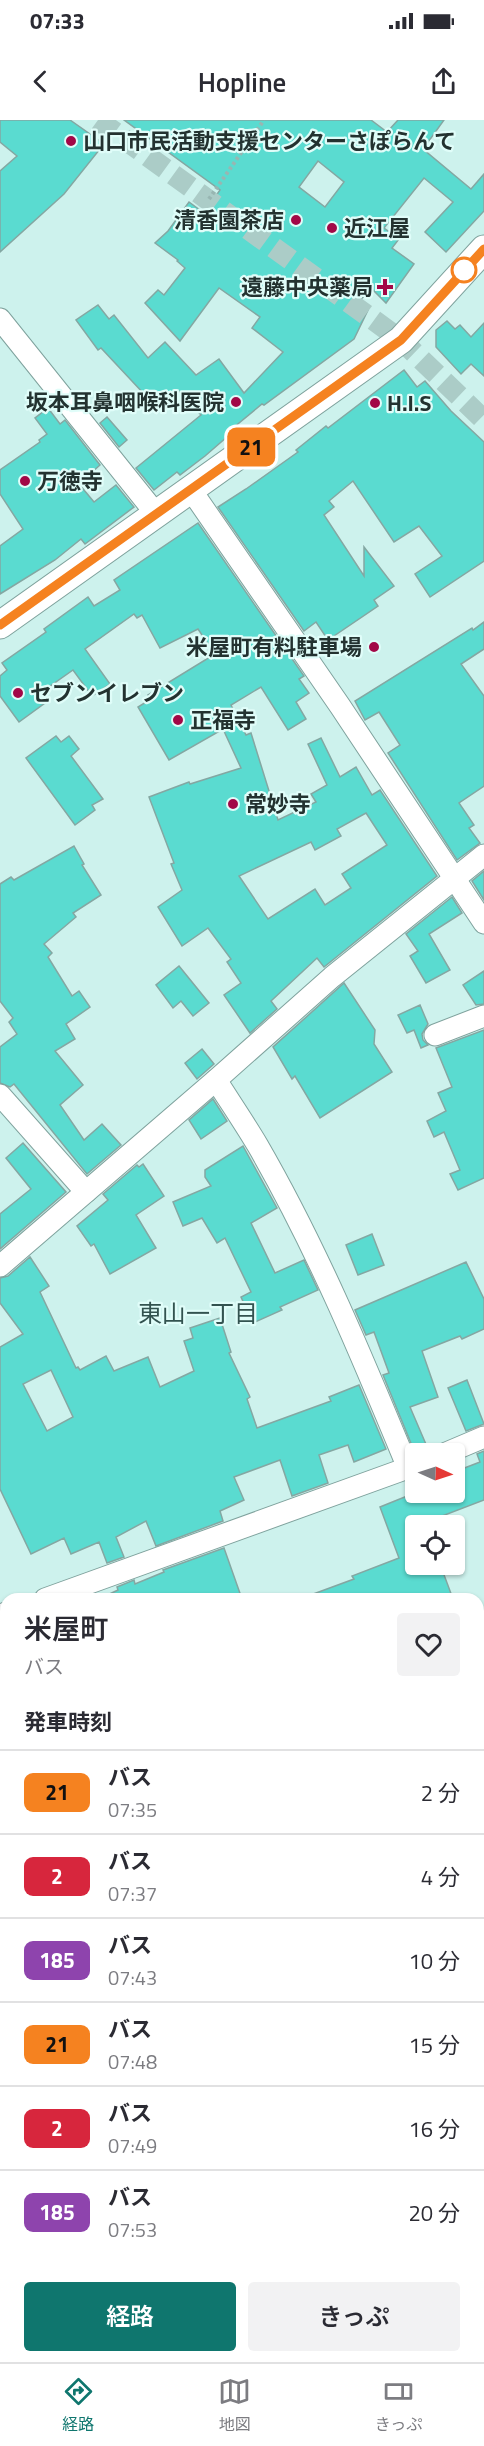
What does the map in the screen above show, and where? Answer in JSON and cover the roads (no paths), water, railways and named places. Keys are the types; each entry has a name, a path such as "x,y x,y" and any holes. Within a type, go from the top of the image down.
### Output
{"main road":[{"path":"0,625 401,340 484,249"}],"street":[{"path":"0,319 157,515"},
{"path":"191,490 340,706 484,923"},
{"path":"0,1266 216,1080 332,976 484,855"},
{"path":"435,1035 484,1016"},
{"path":"216,1080 258,1146 318,1263 405,1451"},
{"path":"0,1095 86,1192"},
{"path":"465,1445 484,1437"},
{"path":"62,1593 405,1469"}],"tunnel":[{"path":"98,120 401,340 484,420"}],"place":[{"name":"山口市民活動支援センターさぽらんて","path":"71,141"},
{"name":"清香園茶店","path":"296,220"},
{"name":"近江屋","path":"332,228"},
{"name":"遠藤中央薬局","path":"385,287"},
{"name":"坂本耳鼻咽喉科医院","path":"236,402"},
{"name":"H.I.S","path":"375,403"},
{"name":"万徳寺","path":"25,481"},
{"name":"米屋町有料駐車場","path":"374,647"},
{"name":"セブンイレブン","path":"18,693"},
{"name":"正福寺","path":"178,720"},
{"name":"常妙寺","path":"233,804"}],"district":[{"name":"東山一丁目","path":"198,1313"}]}
